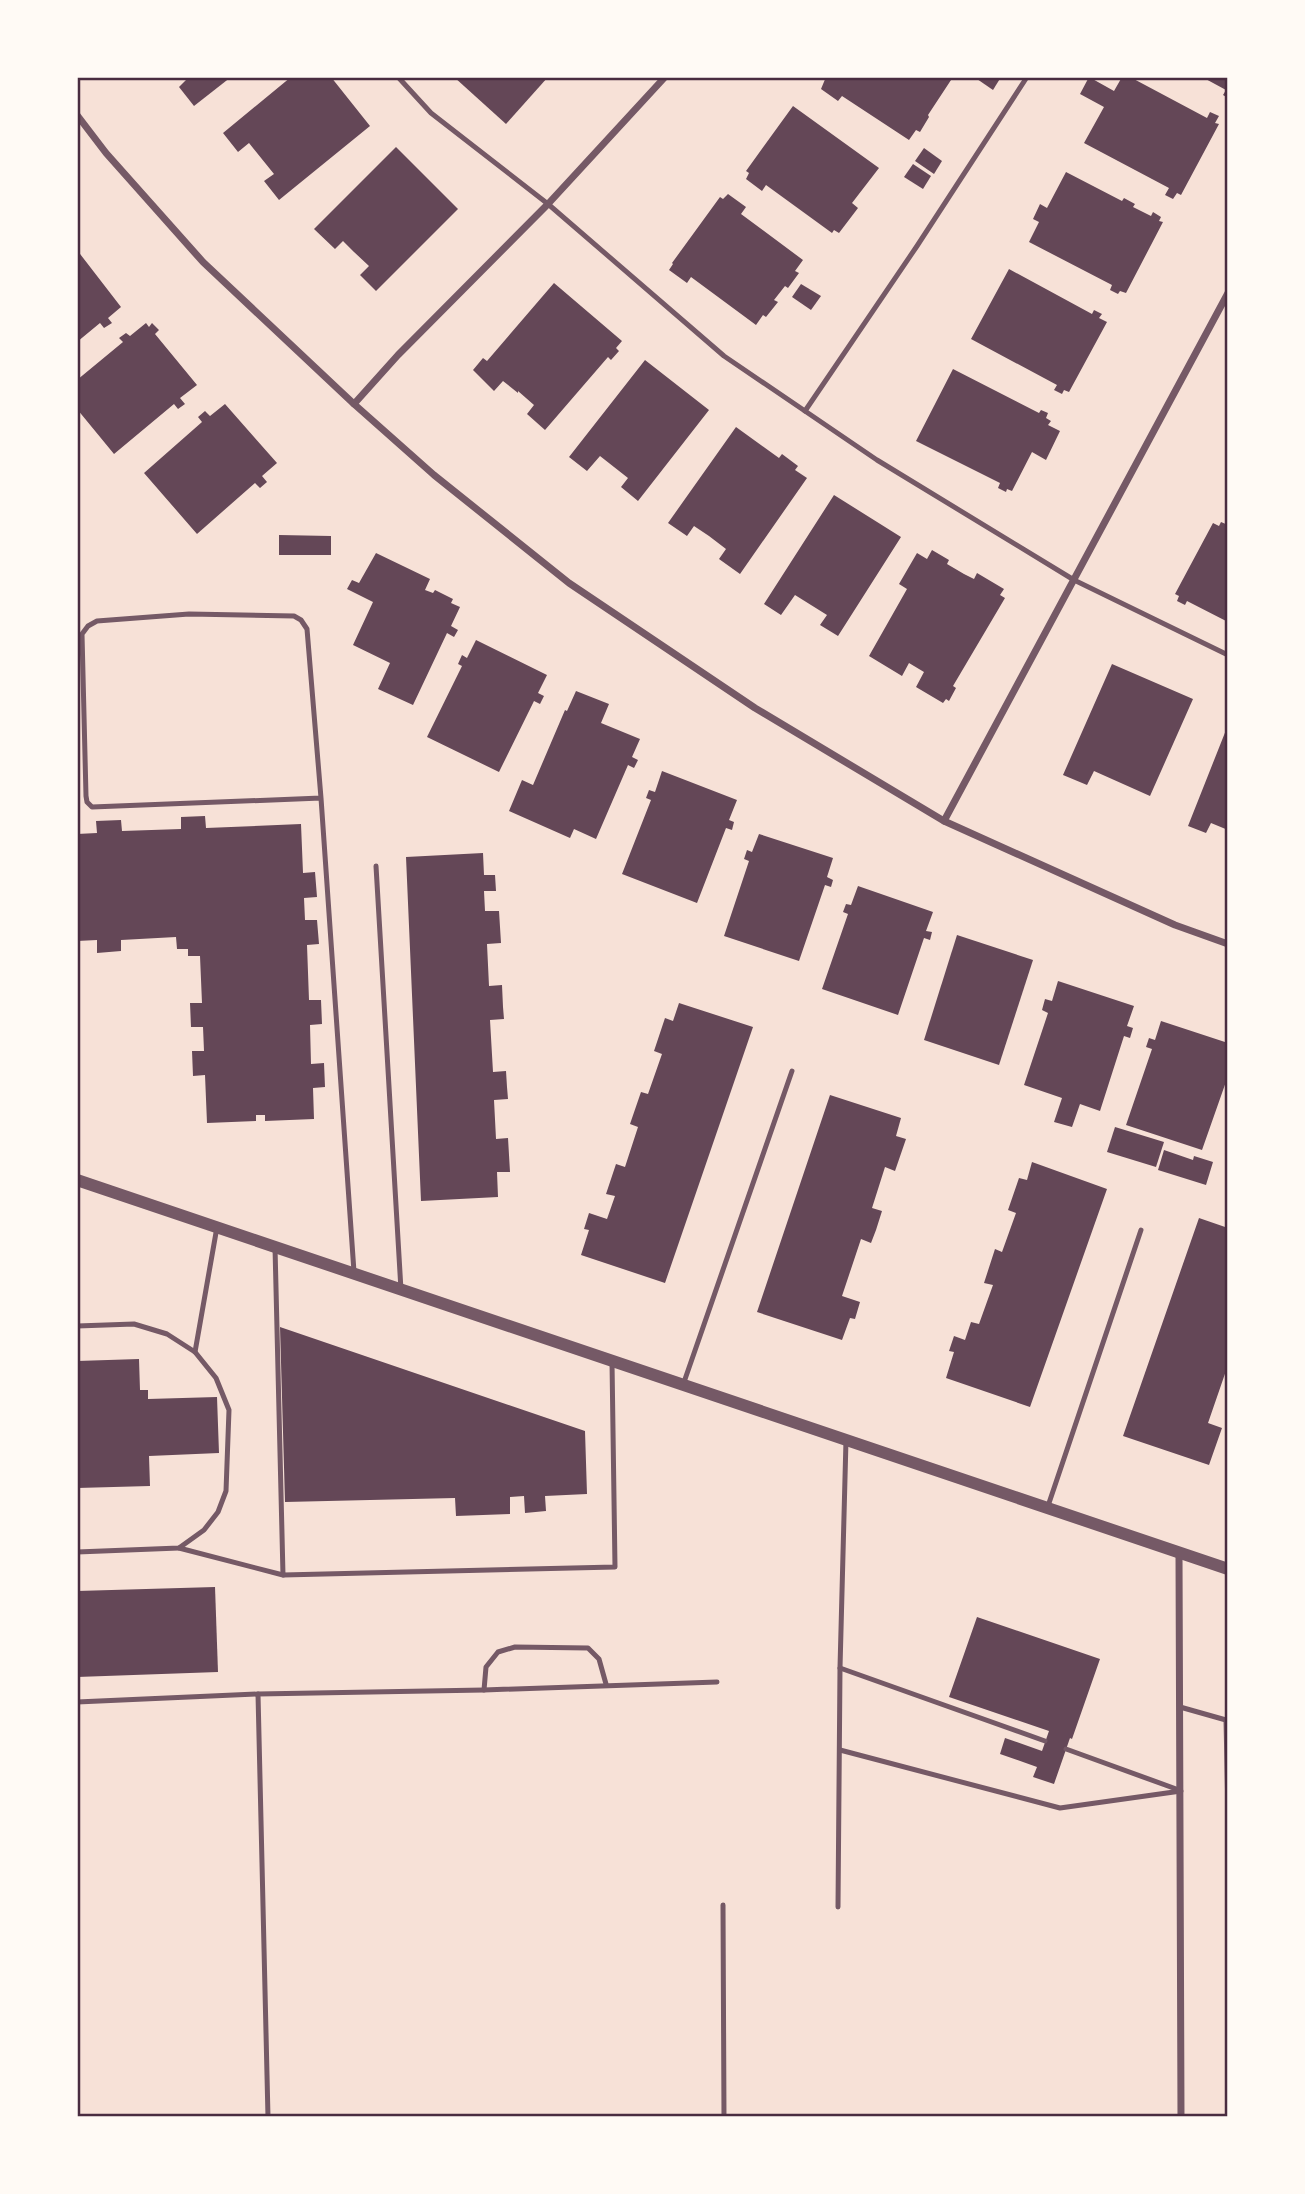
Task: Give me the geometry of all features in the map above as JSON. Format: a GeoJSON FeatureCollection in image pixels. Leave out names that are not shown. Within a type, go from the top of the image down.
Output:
{"type":"FeatureCollection","features":[{"type":"Feature","properties":{"kind":"street"},"geometry":{"type":"LineString","coordinates":[[354,404],[398,355],[548,204],[664,77]]}},
{"type":"Feature","properties":{"kind":"street"},"geometry":{"type":"LineString","coordinates":[[77,115],[106,153],[203,262],[434,475],[569,583],[755,708],[944,821],[1175,925],[1228,944]]}},
{"type":"Feature","properties":{"kind":"street"},"geometry":{"type":"LineString","coordinates":[[944,821],[1228,293]]}},
{"type":"Feature","properties":{"kind":"street"},"geometry":{"type":"LineString","coordinates":[[77,1180],[1228,1569]]}},
{"type":"Feature","properties":{"kind":"street"},"geometry":{"type":"LineString","coordinates":[[1179,1554],[1182,1791],[1181,2117]]}},
{"type":"Feature","properties":{"kind":"lane"},"geometry":{"type":"LineString","coordinates":[[398,77],[431,113],[548,204],[724,356],[877,460],[1074,580],[1228,655]]}},
{"type":"Feature","properties":{"kind":"lane"},"geometry":{"type":"LineString","coordinates":[[805,411],[1027,77]]}},
{"type":"Feature","properties":{"kind":"lane"},"geometry":{"type":"LineString","coordinates":[[321,798],[92,807],[87,802],[82,634],[88,626],[97,621],[189,614],[294,616],[301,620],[307,629],[321,798],[354,1274]]}},
{"type":"Feature","properties":{"kind":"lane"},"geometry":{"type":"LineString","coordinates":[[376,866],[401,1290]]}},
{"type":"Feature","properties":{"kind":"lane"},"geometry":{"type":"LineString","coordinates":[[683,1385],[792,1071]]}},
{"type":"Feature","properties":{"kind":"lane"},"geometry":{"type":"LineString","coordinates":[[195,1352],[217,1227]]}},
{"type":"Feature","properties":{"kind":"lane"},"geometry":{"type":"LineString","coordinates":[[1047,1508],[1141,1230]]}},
{"type":"Feature","properties":{"kind":"lane"},"geometry":{"type":"LineString","coordinates":[[275,1247],[283,1575]]}},
{"type":"Feature","properties":{"kind":"lane"},"geometry":{"type":"LineString","coordinates":[[77,1326],[134,1324],[167,1334],[195,1352],[216,1378],[229,1410],[226,1491],[218,1512],[204,1530],[178,1548]]}},
{"type":"Feature","properties":{"kind":"lane"},"geometry":{"type":"LineString","coordinates":[[77,1552],[178,1548],[283,1575],[615,1567],[612,1361]]}},
{"type":"Feature","properties":{"kind":"lane"},"geometry":{"type":"LineString","coordinates":[[838,1907],[846,1440]]}},
{"type":"Feature","properties":{"kind":"lane"},"geometry":{"type":"LineString","coordinates":[[484,1690],[486,1667],[498,1651],[515,1647],[588,1648],[598,1658],[607,1684]]}},
{"type":"Feature","properties":{"kind":"lane"},"geometry":{"type":"LineString","coordinates":[[840,1668],[1045,1741]]}},
{"type":"Feature","properties":{"kind":"lane"},"geometry":{"type":"LineString","coordinates":[[77,1702],[258,1694],[718,1682]]}},
{"type":"Feature","properties":{"kind":"lane"},"geometry":{"type":"LineString","coordinates":[[258,1694],[268,2117]]}},
{"type":"Feature","properties":{"kind":"lane"},"geometry":{"type":"LineString","coordinates":[[1180,1707],[1227,1721],[1228,1811]]}},
{"type":"Feature","properties":{"kind":"lane"},"geometry":{"type":"LineString","coordinates":[[1066,1749],[1182,1791]]}},
{"type":"Feature","properties":{"kind":"lane"},"geometry":{"type":"LineString","coordinates":[[840,1750],[1060,1808],[1182,1791]]}},
{"type":"Feature","properties":{"kind":"lane"},"geometry":{"type":"LineString","coordinates":[[723,1905],[724,2117]]}},
{"type":"Feature","properties":{"kind":"building"},"geometry":{"type":"Polygon","coordinates":[[[189,77],[231,77],[194,106],[179,87],[189,77]]]}},
{"type":"Feature","properties":{"kind":"building"},"geometry":{"type":"Polygon","coordinates":[[[291,77],[331,77],[370,126],[279,200],[264,181],[274,174],[249,143],[238,152],[223,133],[291,77]]]}},
{"type":"Feature","properties":{"kind":"building"},"geometry":{"type":"Polygon","coordinates":[[[454,77],[548,77],[506,124],[454,77]]]}},
{"type":"Feature","properties":{"kind":"building"},"geometry":{"type":"Polygon","coordinates":[[[826,77],[953,77],[920,132],[916,130],[909,140],[842,96],[838,101],[821,89],[826,77]]]}},
{"type":"Feature","properties":{"kind":"building"},"geometry":{"type":"Polygon","coordinates":[[[1001,77],[993,90],[977,79],[1001,77]]]}},
{"type":"Feature","properties":{"kind":"building"},"geometry":{"type":"Polygon","coordinates":[[[1089,77],[1114,91],[1122,77],[1130,77],[1207,118],[1210,112],[1219,116],[1215,123],[1219,124],[1181,195],[1177,193],[1173,199],[1165,195],[1169,188],[1084,143],[1104,107],[1080,94],[1089,77]]]}},
{"type":"Feature","properties":{"kind":"building"},"geometry":{"type":"Polygon","coordinates":[[[1202,77],[1228,77],[1228,98],[1223,95],[1226,90],[1202,77]]]}},
{"type":"Feature","properties":{"kind":"building"},"geometry":{"type":"Polygon","coordinates":[[[793,106],[879,168],[852,203],[858,208],[839,233],[834,230],[832,233],[766,185],[762,191],[746,179],[749,173],[746,171],[793,106]]]}},
{"type":"Feature","properties":{"kind":"building"},"geometry":{"type":"Polygon","coordinates":[[[396,147],[458,209],[376,291],[360,275],[369,266],[343,241],[335,249],[314,229],[396,147]]]}},
{"type":"Feature","properties":{"kind":"building"},"geometry":{"type":"Polygon","coordinates":[[[924,148],[942,161],[934,174],[915,161],[924,148]]]}},
{"type":"Feature","properties":{"kind":"building"},"geometry":{"type":"Polygon","coordinates":[[[913,164],[931,176],[923,189],[904,177],[913,164]]]}},
{"type":"Feature","properties":{"kind":"building"},"geometry":{"type":"Polygon","coordinates":[[[1066,172],[1122,201],[1124,198],[1135,204],[1133,207],[1151,216],[1153,212],[1161,217],[1159,221],[1163,222],[1126,293],[1120,291],[1118,294],[1110,290],[1112,285],[1029,242],[1039,222],[1033,219],[1040,204],[1047,208],[1066,172]]]}},
{"type":"Feature","properties":{"kind":"building"},"geometry":{"type":"Polygon","coordinates":[[[728,194],[746,207],[741,214],[803,260],[795,271],[799,273],[788,288],[785,286],[774,300],[778,302],[766,317],[763,315],[756,325],[691,277],[687,283],[669,270],[720,197],[723,199],[728,194]]]}},
{"type":"Feature","properties":{"kind":"building"},"geometry":{"type":"Polygon","coordinates":[[[77,250],[121,307],[108,318],[112,323],[104,328],[100,323],[77,342],[77,250]]]}},
{"type":"Feature","properties":{"kind":"building"},"geometry":{"type":"Polygon","coordinates":[[[1009,269],[1092,314],[1094,310],[1102,314],[1099,318],[1107,322],[1069,392],[1064,390],[1062,394],[1054,390],[1057,385],[971,339],[1009,269]]]}},
{"type":"Feature","properties":{"kind":"building"},"geometry":{"type":"Polygon","coordinates":[[[554,283],[622,341],[616,348],[619,351],[611,360],[608,357],[545,430],[527,414],[534,405],[518,391],[503,381],[494,391],[473,370],[483,358],[487,361],[554,283]]]}},
{"type":"Feature","properties":{"kind":"building"},"geometry":{"type":"Polygon","coordinates":[[[801,284],[821,296],[811,310],[792,297],[801,284]]]}},
{"type":"Feature","properties":{"kind":"building"},"geometry":{"type":"Polygon","coordinates":[[[146,323],[149,327],[152,323],[159,330],[155,334],[197,385],[180,398],[185,404],[178,409],[174,404],[114,454],[77,409],[77,380],[123,342],[119,338],[126,333],[130,336],[146,323]]]}},
{"type":"Feature","properties":{"kind":"building"},"geometry":{"type":"Polygon","coordinates":[[[645,360],[709,410],[638,501],[621,487],[628,478],[600,456],[587,471],[569,457],[645,360]]]}},
{"type":"Feature","properties":{"kind":"building"},"geometry":{"type":"Polygon","coordinates":[[[953,369],[1039,413],[1041,410],[1048,413],[1046,418],[1051,421],[1048,425],[1060,431],[1046,460],[1032,452],[1012,491],[1007,489],[1006,492],[998,488],[1000,483],[916,441],[953,369]]]}},
{"type":"Feature","properties":{"kind":"building"},"geometry":{"type":"Polygon","coordinates":[[[225,404],[277,463],[262,476],[267,482],[260,488],[255,483],[197,534],[144,473],[202,422],[198,417],[205,411],[210,416],[225,404]]]}},
{"type":"Feature","properties":{"kind":"building"},"geometry":{"type":"Polygon","coordinates":[[[736,427],[779,458],[782,454],[798,466],[795,470],[807,478],[740,574],[719,559],[726,549],[709,536],[694,526],[687,536],[668,523],[736,427]]]}},
{"type":"Feature","properties":{"kind":"building"},"geometry":{"type":"Polygon","coordinates":[[[834,495],[901,537],[838,636],[820,625],[827,615],[795,595],[781,615],[764,604],[834,495]]]}},
{"type":"Feature","properties":{"kind":"building"},"geometry":{"type":"Polygon","coordinates":[[[1221,522],[1228,525],[1225,530],[1228,532],[1228,622],[1187,601],[1185,605],[1177,601],[1179,596],[1175,594],[1213,523],[1219,526],[1221,522]]]}},
{"type":"Feature","properties":{"kind":"building"},"geometry":{"type":"Polygon","coordinates":[[[279,535],[331,536],[331,555],[279,555],[279,535]]]}},
{"type":"Feature","properties":{"kind":"building"},"geometry":{"type":"Polygon","coordinates":[[[932,550],[949,560],[947,564],[964,574],[974,579],[977,573],[1004,589],[1000,595],[1005,598],[953,686],[956,688],[949,701],[946,699],[943,703],[916,687],[924,672],[909,663],[902,676],[869,656],[907,589],[899,584],[917,553],[927,559],[932,550]]]}},
{"type":"Feature","properties":{"kind":"building"},"geometry":{"type":"Polygon","coordinates":[[[376,553],[430,579],[425,590],[433,593],[435,590],[453,599],[451,603],[460,607],[451,626],[458,630],[454,637],[447,633],[413,705],[378,689],[390,663],[353,645],[373,602],[347,589],[352,580],[359,583],[376,553]]]}},
{"type":"Feature","properties":{"kind":"building"},"geometry":{"type":"Polygon","coordinates":[[[476,640],[547,675],[538,693],[544,696],[540,704],[534,701],[499,772],[427,737],[462,666],[458,664],[462,655],[467,658],[476,640]]]}},
{"type":"Feature","properties":{"kind":"building"},"geometry":{"type":"Polygon","coordinates":[[[1112,664],[1193,699],[1150,796],[1094,771],[1087,785],[1063,775],[1112,664]]]}},
{"type":"Feature","properties":{"kind":"building"},"geometry":{"type":"Polygon","coordinates":[[[576,691],[609,704],[601,723],[640,739],[632,757],[638,760],[634,768],[628,765],[596,839],[574,829],[570,838],[509,811],[522,780],[533,785],[576,691]]]}},
{"type":"Feature","properties":{"kind":"building"},"geometry":{"type":"Polygon","coordinates":[[[1228,725],[1228,830],[1211,823],[1206,833],[1188,826],[1228,725]]]}},
{"type":"Feature","properties":{"kind":"building"},"geometry":{"type":"Polygon","coordinates":[[[662,771],[737,800],[729,820],[734,822],[732,830],[726,828],[697,903],[622,874],[651,800],[646,798],[649,790],[655,792],[662,771]]]}},
{"type":"Feature","properties":{"kind":"building"},"geometry":{"type":"Polygon","coordinates":[[[205,816],[206,828],[301,824],[303,873],[315,872],[317,897],[304,898],[305,920],[317,920],[319,944],[307,945],[309,1000],[321,1000],[322,1024],[310,1025],[311,1064],[324,1063],[325,1087],[313,1088],[314,1119],[265,1121],[265,1115],[256,1115],[256,1121],[207,1123],[205,1075],[193,1076],[192,1051],[204,1051],[203,1027],[191,1027],[190,1003],[202,1003],[200,956],[188,956],[188,949],[177,949],[176,937],[121,940],[121,951],[97,953],[97,940],[77,941],[77,834],[97,833],[96,821],[121,820],[122,831],[181,829],[181,817],[205,816]]]}},
{"type":"Feature","properties":{"kind":"building"},"geometry":{"type":"Polygon","coordinates":[[[759,834],[833,858],[827,877],[833,880],[831,887],[825,885],[799,961],[724,936],[749,861],[744,859],[747,850],[752,852],[759,834]]]}},
{"type":"Feature","properties":{"kind":"building"},"geometry":{"type":"Polygon","coordinates":[[[483,853],[484,875],[495,875],[496,891],[484,891],[485,911],[499,911],[501,943],[487,944],[489,986],[502,985],[504,1019],[490,1020],[493,1072],[506,1071],[508,1099],[494,1100],[496,1139],[508,1138],[510,1172],[497,1172],[498,1197],[421,1201],[406,857],[483,853]]]}},
{"type":"Feature","properties":{"kind":"building"},"geometry":{"type":"Polygon","coordinates":[[[858,886],[933,912],[926,931],[932,932],[930,940],[924,938],[898,1015],[822,989],[848,914],[843,912],[846,904],[851,905],[858,886]]]}},
{"type":"Feature","properties":{"kind":"building"},"geometry":{"type":"Polygon","coordinates":[[[957,935],[1033,960],[999,1065],[924,1040],[957,935]]]}},
{"type":"Feature","properties":{"kind":"building"},"geometry":{"type":"Polygon","coordinates":[[[1058,981],[1134,1006],[1127,1026],[1133,1028],[1130,1038],[1124,1036],[1100,1111],[1080,1104],[1072,1127],[1054,1122],[1062,1098],[1024,1085],[1048,1013],[1042,1010],[1045,999],[1052,1001],[1058,981]]]}},
{"type":"Feature","properties":{"kind":"building"},"geometry":{"type":"Polygon","coordinates":[[[679,1003],[753,1027],[665,1283],[581,1255],[589,1230],[584,1229],[589,1213],[607,1219],[615,1196],[606,1194],[616,1164],[625,1167],[638,1127],[630,1124],[641,1092],[648,1094],[662,1054],[654,1051],[665,1018],[673,1021],[679,1003]]]}},
{"type":"Feature","properties":{"kind":"building"},"geometry":{"type":"Polygon","coordinates":[[[1161,1021],[1228,1043],[1228,1076],[1202,1150],[1126,1125],[1152,1049],[1146,1047],[1149,1038],[1155,1040],[1161,1021]]]}},
{"type":"Feature","properties":{"kind":"building"},"geometry":{"type":"Polygon","coordinates":[[[830,1095],[901,1118],[896,1136],[906,1139],[895,1171],[885,1167],[872,1208],[882,1211],[876,1230],[871,1243],[861,1239],[842,1296],[860,1302],[855,1319],[850,1318],[842,1340],[757,1312],[830,1095]]]}},
{"type":"Feature","properties":{"kind":"building"},"geometry":{"type":"Polygon","coordinates":[[[1115,1127],[1164,1142],[1156,1167],[1107,1152],[1115,1127]]]}},
{"type":"Feature","properties":{"kind":"building"},"geometry":{"type":"Polygon","coordinates":[[[1164,1150],[1193,1160],[1194,1156],[1213,1162],[1206,1185],[1158,1170],[1164,1150]]]}},
{"type":"Feature","properties":{"kind":"building"},"geometry":{"type":"Polygon","coordinates":[[[1032,1162],[1107,1189],[1030,1407],[946,1378],[954,1352],[949,1351],[954,1336],[965,1340],[971,1322],[979,1324],[993,1285],[984,1283],[995,1249],[1002,1252],[1016,1213],[1008,1210],[1019,1178],[1027,1180],[1032,1162]]]}},
{"type":"Feature","properties":{"kind":"building"},"geometry":{"type":"Polygon","coordinates":[[[1199,1218],[1228,1228],[1228,1365],[1208,1423],[1222,1428],[1209,1465],[1123,1436],[1199,1218]]]}},
{"type":"Feature","properties":{"kind":"building"},"geometry":{"type":"Polygon","coordinates":[[[280,1327],[585,1431],[587,1494],[545,1496],[546,1511],[525,1513],[524,1496],[510,1497],[510,1514],[456,1516],[455,1498],[285,1502],[280,1327]]]}},
{"type":"Feature","properties":{"kind":"building"},"geometry":{"type":"Polygon","coordinates":[[[139,1359],[140,1390],[148,1390],[148,1399],[217,1397],[219,1453],[149,1456],[150,1486],[77,1488],[77,1361],[139,1359]]]}},
{"type":"Feature","properties":{"kind":"building"},"geometry":{"type":"Polygon","coordinates":[[[215,1587],[218,1672],[77,1677],[77,1591],[215,1587]]]}},
{"type":"Feature","properties":{"kind":"building"},"geometry":{"type":"Polygon","coordinates":[[[977,1617],[1100,1659],[1054,1784],[1033,1777],[1037,1767],[1000,1754],[1005,1738],[1042,1751],[1049,1731],[949,1697],[977,1617]]]}}]}
